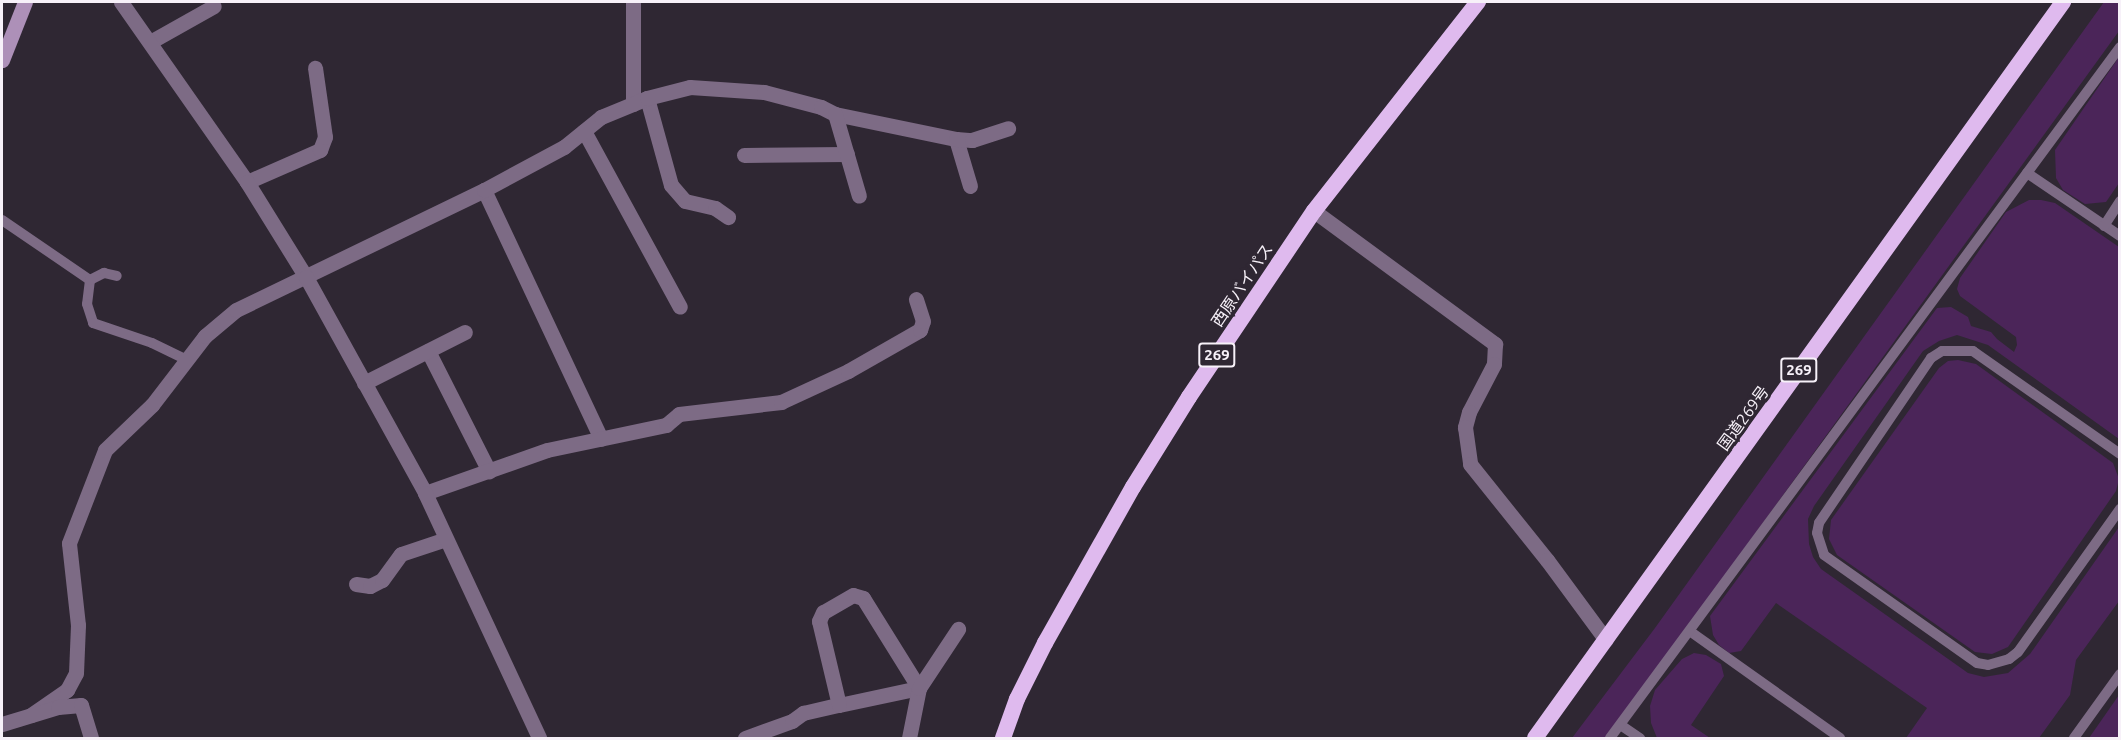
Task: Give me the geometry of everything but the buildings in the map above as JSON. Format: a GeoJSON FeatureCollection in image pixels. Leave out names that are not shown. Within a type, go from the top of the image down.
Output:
{"type":"FeatureCollection","features":[{"type":"Feature","properties":{"kind":"highway","name":"西原バイパス"},"geometry":{"type":"LineString","coordinates":[[1003,738],[1017,699],[1045,642],[1133,487],[1189,397],[1314,211],[1479,2]]}},
{"type":"Feature","properties":{"kind":"highway","name":"国道269号"},"geometry":{"type":"LineString","coordinates":[[1535,738],[2063,2]]}},
{"type":"Feature","properties":{"kind":"main road"},"geometry":{"type":"LineString","coordinates":[[2,60],[25,2]]}},
{"type":"Feature","properties":{"kind":"street"},"geometry":{"type":"LineString","coordinates":[[122,2],[248,182],[306,277],[425,493],[539,738]]}},
{"type":"Feature","properties":{"kind":"street"},"geometry":{"type":"LineString","coordinates":[[633,2],[640,101],[671,184],[685,201],[715,208],[728,217]]}},
{"type":"Feature","properties":{"kind":"street"},"geometry":{"type":"LineString","coordinates":[[150,42],[214,6]]}},
{"type":"Feature","properties":{"kind":"street"},"geometry":{"type":"LineString","coordinates":[[248,182],[320,150],[325,136],[315,68]]}},
{"type":"Feature","properties":{"kind":"street"},"geometry":{"type":"LineString","coordinates":[[31,715],[67,690],[76,673],[78,625],[69,543],[105,450],[152,405],[205,336],[236,310],[484,190],[564,147],[601,117],[640,101],[690,87],[764,92],[821,107],[835,114],[956,139],[972,140],[1008,128]]}},
{"type":"Feature","properties":{"kind":"street"},"geometry":{"type":"LineString","coordinates":[[835,114],[859,196]]}},
{"type":"Feature","properties":{"kind":"street"},"geometry":{"type":"LineString","coordinates":[[584,131],[680,308]]}},
{"type":"Feature","properties":{"kind":"street"},"geometry":{"type":"LineString","coordinates":[[956,139],[970,186]]}},
{"type":"Feature","properties":{"kind":"street"},"geometry":{"type":"LineString","coordinates":[[744,155],[847,154]]}},
{"type":"Feature","properties":{"kind":"street"},"geometry":{"type":"LineString","coordinates":[[484,190],[601,439]]}},
{"type":"Feature","properties":{"kind":"street"},"geometry":{"type":"LineString","coordinates":[[1314,211],[1495,344],[1494,364],[1469,412],[1465,427],[1470,464],[1547,560],[1606,640]]}},
{"type":"Feature","properties":{"kind":"street"},"geometry":{"type":"LineString","coordinates":[[425,493],[548,450],[666,424],[679,414],[781,402],[848,371],[920,330],[923,321],[916,299]]}},
{"type":"Feature","properties":{"kind":"street"},"geometry":{"type":"LineString","coordinates":[[364,383],[465,332]]}},
{"type":"Feature","properties":{"kind":"street"},"geometry":{"type":"LineString","coordinates":[[428,351],[489,471]]}},
{"type":"Feature","properties":{"kind":"street"},"geometry":{"type":"LineString","coordinates":[[356,584],[370,586],[382,580],[401,554],[446,539]]}},
{"type":"Feature","properties":{"kind":"street"},"geometry":{"type":"LineString","coordinates":[[839,705],[819,621],[823,612],[853,595],[863,598],[918,688]]}},
{"type":"Feature","properties":{"kind":"street"},"geometry":{"type":"LineString","coordinates":[[909,738],[918,688],[958,629]]}},
{"type":"Feature","properties":{"kind":"street"},"geometry":{"type":"LineString","coordinates":[[745,738],[792,721],[803,713],[918,688]]}},
{"type":"Feature","properties":{"kind":"street"},"geometry":{"type":"LineString","coordinates":[[2,724],[58,706],[81,705],[91,738]]}},
{"type":"Feature","properties":{"kind":"lane"},"geometry":{"type":"LineString","coordinates":[[1610,738],[1622,726],[2120,47]]}},
{"type":"Feature","properties":{"kind":"lane"},"geometry":{"type":"LineString","coordinates":[[2027,173],[2120,236]]}},
{"type":"Feature","properties":{"kind":"lane"},"geometry":{"type":"LineString","coordinates":[[2104,226],[2120,201]]}},
{"type":"Feature","properties":{"kind":"lane"},"geometry":{"type":"LineString","coordinates":[[2,220],[90,280]]}},
{"type":"Feature","properties":{"kind":"lane"},"geometry":{"type":"LineString","coordinates":[[90,280],[104,273],[117,276]]}},
{"type":"Feature","properties":{"kind":"lane"},"geometry":{"type":"LineString","coordinates":[[90,280],[87,304],[93,322],[152,343],[187,360]]}},
{"type":"Feature","properties":{"kind":"lane"},"geometry":{"type":"LineString","coordinates":[[2120,454],[1972,351],[1942,351],[1932,358],[1918,377],[1819,523],[1817,533],[1824,555],[1977,663],[1988,664],[2000,663],[2019,652],[2120,509]]}},
{"type":"Feature","properties":{"kind":"lane"},"geometry":{"type":"LineString","coordinates":[[1690,632],[1840,738]]}},
{"type":"Feature","properties":{"kind":"lane"},"geometry":{"type":"LineString","coordinates":[[2074,738],[2120,674]]}},
{"type":"Feature","properties":{"kind":"lane"},"geometry":{"type":"LineString","coordinates":[[1622,726],[1640,738]]}},
{"type":"Feature","properties":{"kind":"shaded area"},"geometry":{"type":"Polygon","coordinates":[[[2104,2],[2119,2],[2119,31],[1610,734],[1605,738],[1572,738],[1655,628],[2104,2]]]}},
{"type":"Feature","properties":{"kind":"shaded area"},"geometry":{"type":"Polygon","coordinates":[[[2119,57],[2119,183],[2106,202],[2085,204],[2063,190],[2056,178],[2055,150],[2119,57]]]}},
{"type":"Feature","properties":{"kind":"shaded area"},"geometry":{"type":"Polygon","coordinates":[[[2029,200],[2055,203],[2119,247],[2119,439],[1988,345],[1957,335],[1939,341],[1923,351],[1814,506],[1808,519],[1809,544],[1813,557],[1821,569],[1968,673],[1984,677],[2008,673],[2030,654],[2119,527],[2119,601],[2076,660],[2070,695],[2039,738],[1906,738],[1927,708],[1776,603],[1741,651],[1729,653],[1719,645],[1713,635],[1710,616],[1937,308],[1951,307],[1968,317],[1971,326],[1991,332],[2014,352],[2017,345],[2016,337],[1960,296],[1957,289],[1960,278],[2006,212],[2029,200]]]}},
{"type":"Feature","properties":{"kind":"shaded area"},"geometry":{"type":"Polygon","coordinates":[[[1958,360],[1976,364],[2113,463],[2119,479],[2116,491],[2008,647],[1992,654],[1975,652],[1837,555],[1829,539],[1831,520],[1939,368],[1948,361],[1958,360]]]}},
{"type":"Feature","properties":{"kind":"shaded area"},"geometry":{"type":"Polygon","coordinates":[[[1694,653],[1706,655],[1721,664],[1724,676],[1691,725],[1710,738],[1657,738],[1651,723],[1650,706],[1655,690],[1682,659],[1694,653]]]}},
{"type":"Feature","properties":{"kind":"shaded area"},"geometry":{"type":"Polygon","coordinates":[[[2119,695],[2119,738],[2089,738],[2119,695]]]}}]}
